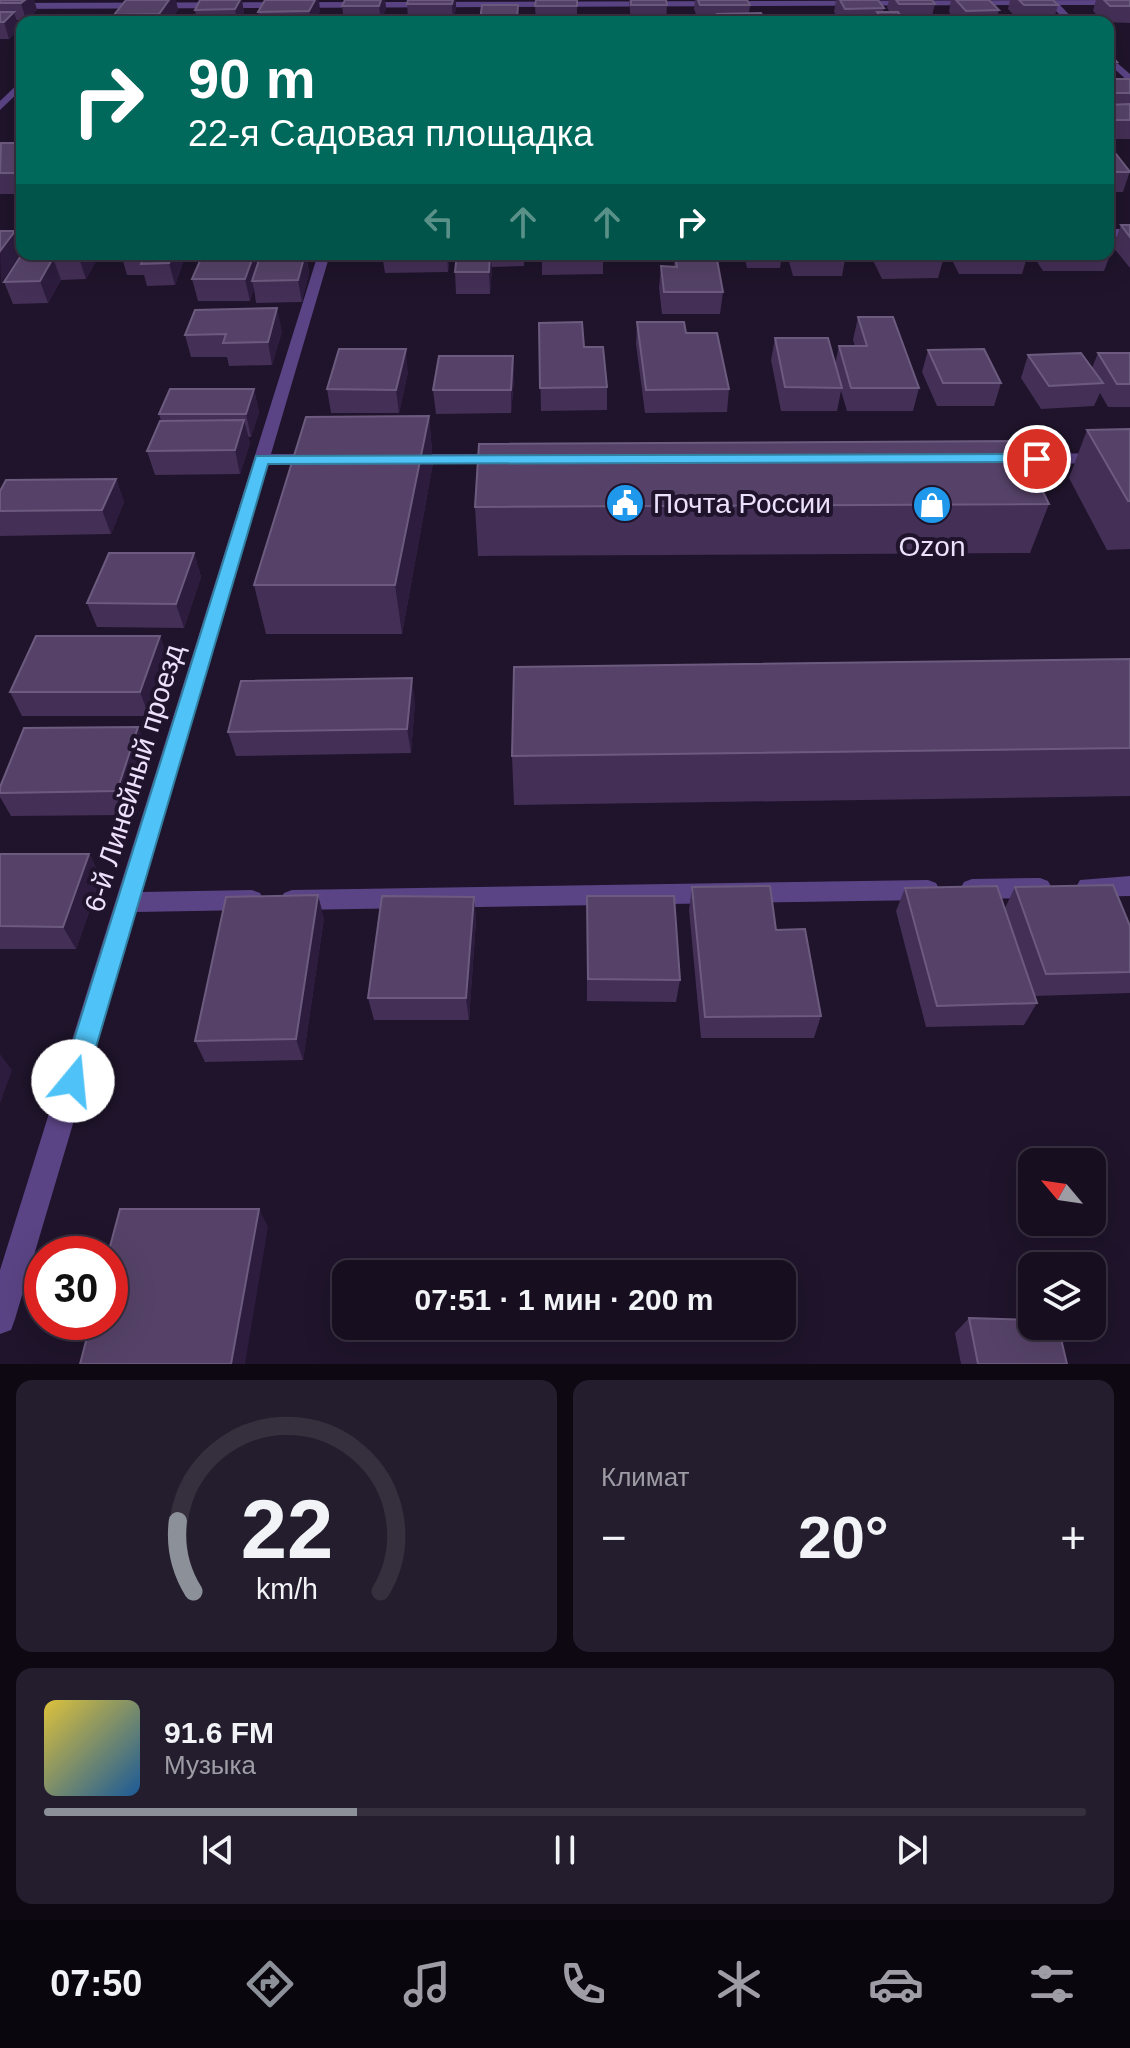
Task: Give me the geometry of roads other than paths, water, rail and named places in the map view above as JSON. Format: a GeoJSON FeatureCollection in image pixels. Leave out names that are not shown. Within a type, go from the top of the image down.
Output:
{"type":"FeatureCollection","features":[{"type":"Feature","properties":{"kind":"street"},"geometry":{"type":"LineString","coordinates":[[1051,1],[1066,16]]}},
{"type":"Feature","properties":{"kind":"street"},"geometry":{"type":"LineString","coordinates":[[0,6],[96,3],[671,8],[1130,2]]}},
{"type":"Feature","properties":{"kind":"street"},"geometry":{"type":"LineString","coordinates":[[86,14],[96,3]]}},
{"type":"Feature","properties":{"kind":"street"},"geometry":{"type":"LineString","coordinates":[[1114,64],[1130,80]]}},
{"type":"Feature","properties":{"kind":"street"},"geometry":{"type":"LineString","coordinates":[[0,107],[16,90]]}},
{"type":"Feature","properties":{"kind":"street","name":"6-й Линейный проезд"},"geometry":{"type":"LineString","coordinates":[[0,1319],[322,260]]}},
{"type":"Feature","properties":{"kind":"street"},"geometry":{"type":"LineString","coordinates":[[988,459],[1130,458]]}},
{"type":"Feature","properties":{"kind":"street"},"geometry":{"type":"LineString","coordinates":[[262,459],[341,459]]}},
{"type":"Feature","properties":{"kind":"street"},"geometry":{"type":"LineString","coordinates":[[388,459],[530,459]]}},
{"type":"Feature","properties":{"kind":"street"},"geometry":{"type":"LineString","coordinates":[[128,902],[1130,886]]}},
{"type":"Feature","properties":{"kind":"place","name":"Почта России"},"geometry":{"type":"Point","coordinates":[625,503]}},
{"type":"Feature","properties":{"kind":"place","name":"Ozon"},"geometry":{"type":"Point","coordinates":[932,505]}}]}
